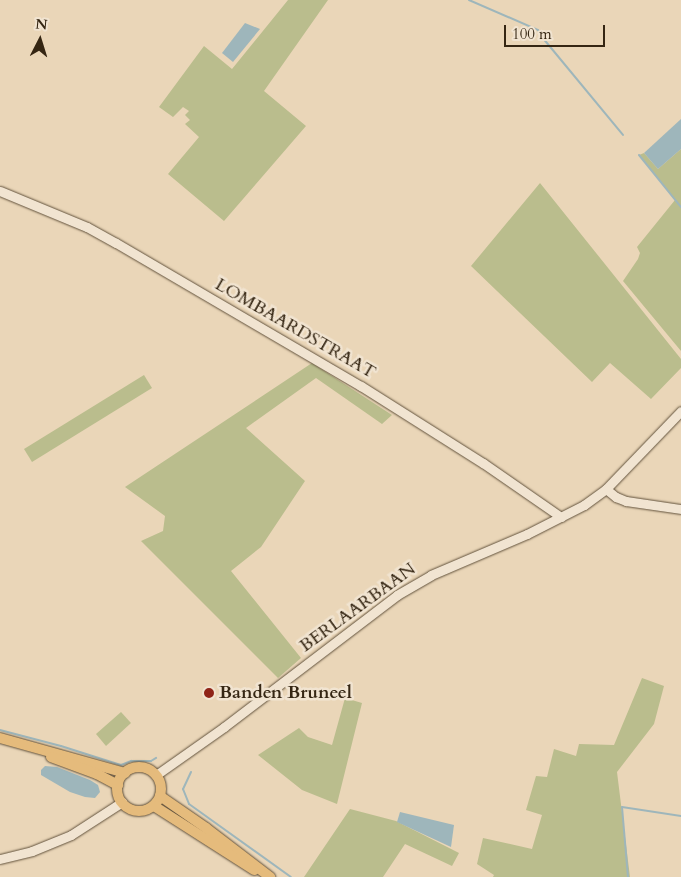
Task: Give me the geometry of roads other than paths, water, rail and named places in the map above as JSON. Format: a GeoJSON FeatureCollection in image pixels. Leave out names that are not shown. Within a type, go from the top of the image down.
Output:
{"type":"FeatureCollection","features":[{"type":"Feature","properties":{"kind":"main road"},"geometry":{"type":"LineString","coordinates":[[0,740],[125,772],[141,767],[156,774],[161,785],[160,796],[154,806],[146,810],[136,811],[122,802],[118,796],[118,785],[125,772]]}},
{"type":"Feature","properties":{"kind":"main road"},"geometry":{"type":"LineString","coordinates":[[0,740],[97,774],[118,785]]}},
{"type":"Feature","properties":{"kind":"main road"},"geometry":{"type":"LineString","coordinates":[[160,796],[246,857],[269,877]]}},
{"type":"Feature","properties":{"kind":"main road"},"geometry":{"type":"LineString","coordinates":[[154,806],[241,863],[269,877]]}},
{"type":"Feature","properties":{"kind":"street","name":"LOMBAARDSTRAAT"},"geometry":{"type":"LineString","coordinates":[[0,191],[87,227],[116,243],[361,386],[483,464],[561,517]]}},
{"type":"Feature","properties":{"kind":"street","name":"BERLAARBAAN"},"geometry":{"type":"LineString","coordinates":[[156,774],[224,727],[397,595],[432,575],[584,505],[606,489],[681,412]]}},
{"type":"Feature","properties":{"kind":"street"},"geometry":{"type":"LineString","coordinates":[[606,489],[616,497],[626,501],[681,509]]}},
{"type":"Feature","properties":{"kind":"street"},"geometry":{"type":"LineString","coordinates":[[0,859],[32,851],[71,835],[122,802]]}},
{"type":"Feature","properties":{"kind":"water"},"geometry":{"type":"Polygon","coordinates":[[[245,23],[260,29],[233,62],[222,53],[245,23]]]}},
{"type":"Feature","properties":{"kind":"water"},"geometry":{"type":"Polygon","coordinates":[[[681,119],[681,149],[658,169],[644,153],[681,119]]]}},
{"type":"Feature","properties":{"kind":"water"},"geometry":{"type":"Polygon","coordinates":[[[45,766],[57,767],[90,780],[98,785],[100,792],[95,798],[70,792],[41,775],[41,770],[45,766]]]}},
{"type":"Feature","properties":{"kind":"water"},"geometry":{"type":"Polygon","coordinates":[[[400,812],[454,825],[451,847],[397,822],[400,812]]]}},
{"type":"Feature","properties":{"kind":"waterway"},"geometry":{"type":"LineString","coordinates":[[469,0],[538,30],[623,135]]}},
{"type":"Feature","properties":{"kind":"waterway"},"geometry":{"type":"LineString","coordinates":[[639,155],[681,207]]}},
{"type":"Feature","properties":{"kind":"waterway"},"geometry":{"type":"LineString","coordinates":[[0,730],[61,746],[121,765],[131,761],[151,761],[156,758]]}},
{"type":"Feature","properties":{"kind":"waterway"},"geometry":{"type":"LineString","coordinates":[[191,772],[183,789],[189,804],[291,877]]}},
{"type":"Feature","properties":{"kind":"waterway"},"geometry":{"type":"LineString","coordinates":[[628,877],[622,807],[681,816]]}},
{"type":"Feature","properties":{"kind":"place","name":"Banden Bruneel"},"geometry":{"type":"Point","coordinates":[209,693]}}]}
